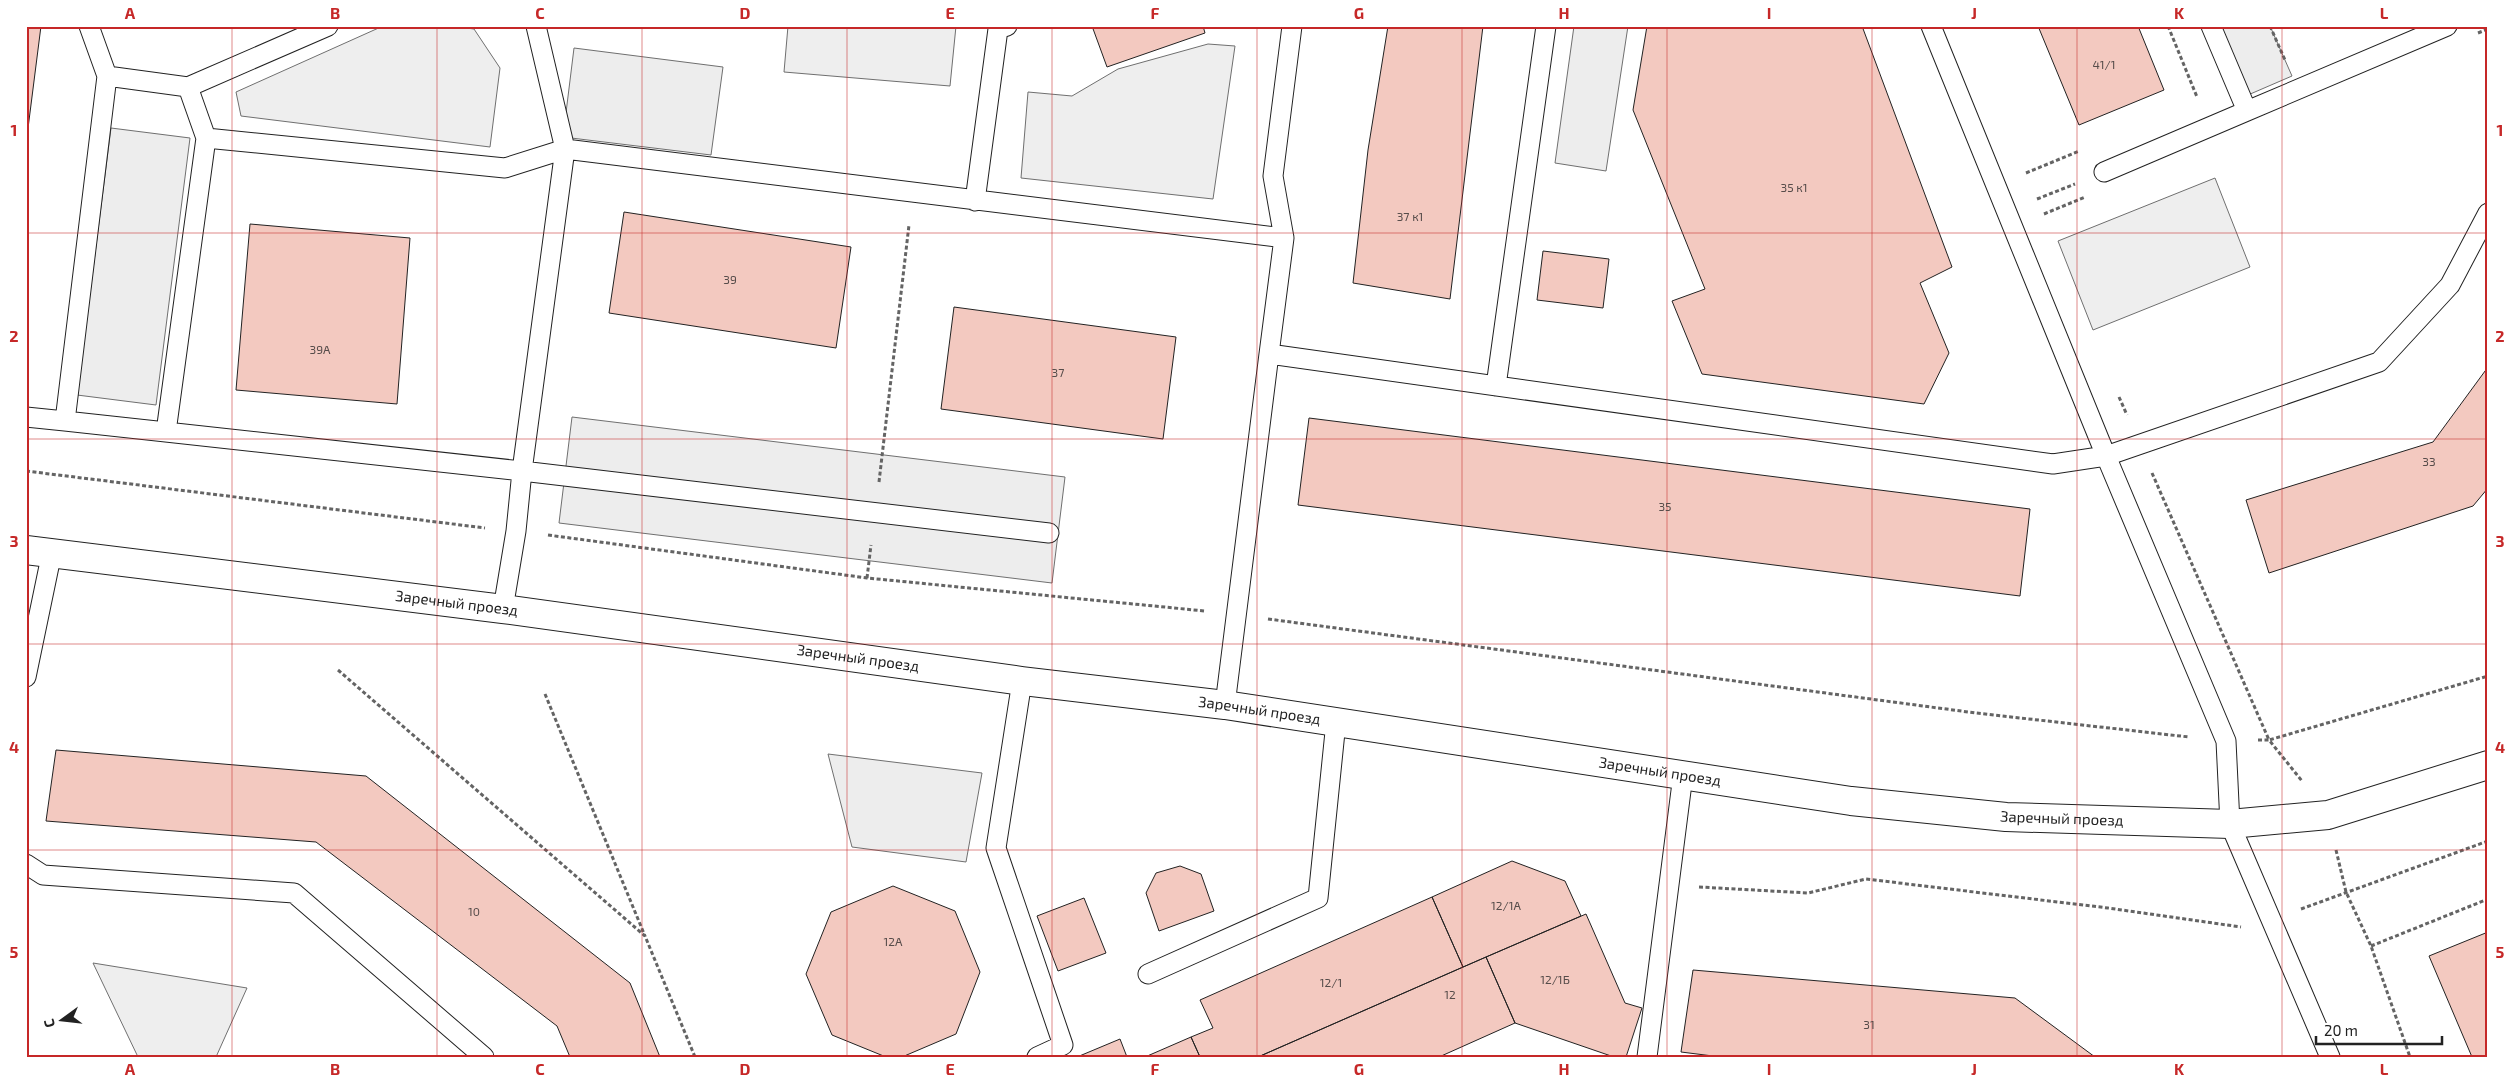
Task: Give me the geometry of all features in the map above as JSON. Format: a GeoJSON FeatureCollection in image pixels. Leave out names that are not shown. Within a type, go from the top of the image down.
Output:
{"type":"FeatureCollection","features":[{"type":"Feature","properties":{"kind":"street","name":"Заречный проезд"},"geometry":{"type":"LineString","coordinates":[[39,551],[503,609],[1022,681],[1225,705],[1851,801],[2006,816],[2230,824],[2328,815],[2488,765]]}},
{"type":"Feature","properties":{"kind":"lane"},"geometry":{"type":"LineString","coordinates":[[65,421],[107,76],[89,26]]}},
{"type":"Feature","properties":{"kind":"lane"},"geometry":{"type":"LineString","coordinates":[[107,76],[188,87],[328,26]]}},
{"type":"Feature","properties":{"kind":"lane"},"geometry":{"type":"LineString","coordinates":[[503,609],[516,531],[522,471],[565,149],[536,26]]}},
{"type":"Feature","properties":{"kind":"lane"},"geometry":{"type":"LineString","coordinates":[[975,200],[998,29],[1007,26]]}},
{"type":"Feature","properties":{"kind":"lane"},"geometry":{"type":"LineString","coordinates":[[1225,705],[1284,238],[1273,176],[1292,26]]}},
{"type":"Feature","properties":{"kind":"lane"},"geometry":{"type":"LineString","coordinates":[[1496,386],[1546,26]]}},
{"type":"Feature","properties":{"kind":"lane"},"geometry":{"type":"LineString","coordinates":[[1931,26],[2106,456],[2226,741],[2230,824],[2330,1057]]}},
{"type":"Feature","properties":{"kind":"lane"},"geometry":{"type":"LineString","coordinates":[[2210,26],[2247,112]]}},
{"type":"Feature","properties":{"kind":"lane"},"geometry":{"type":"LineString","coordinates":[[2104,172],[2447,26]]}},
{"type":"Feature","properties":{"kind":"lane"},"geometry":{"type":"LineString","coordinates":[[166,432],[206,138],[188,87]]}},
{"type":"Feature","properties":{"kind":"lane"},"geometry":{"type":"LineString","coordinates":[[206,138],[505,168],[565,149],[1284,238]]}},
{"type":"Feature","properties":{"kind":"lane"},"geometry":{"type":"LineString","coordinates":[[1270,354],[2053,464],[2106,456],[2379,362],[2450,285],[2488,213]]}},
{"type":"Feature","properties":{"kind":"lane"},"geometry":{"type":"LineString","coordinates":[[26,417],[522,471],[1049,533]]}},
{"type":"Feature","properties":{"kind":"lane"},"geometry":{"type":"LineString","coordinates":[[26,676],[39,551]]}},
{"type":"Feature","properties":{"kind":"lane"},"geometry":{"type":"LineString","coordinates":[[1022,681],[996,848],[1063,1045],[1037,1057]]}},
{"type":"Feature","properties":{"kind":"lane"},"geometry":{"type":"LineString","coordinates":[[1148,974],[1318,898],[1336,722]]}},
{"type":"Feature","properties":{"kind":"lane"},"geometry":{"type":"LineString","coordinates":[[1647,1057],[1683,775]]}},
{"type":"Feature","properties":{"kind":"lane"},"geometry":{"type":"LineString","coordinates":[[26,864],[43,875],[294,893],[484,1057]]}},
{"type":"Feature","properties":{"kind":"path"},"geometry":{"type":"LineString","coordinates":[[2168,26],[2199,101]]}},
{"type":"Feature","properties":{"kind":"path"},"geometry":{"type":"LineString","coordinates":[[2026,173],[2081,150]]}},
{"type":"Feature","properties":{"kind":"path"},"geometry":{"type":"LineString","coordinates":[[2006,211],[2104,172]]}},
{"type":"Feature","properties":{"kind":"path"},"geometry":{"type":"LineString","coordinates":[[2044,214],[2048,224]]}},
{"type":"Feature","properties":{"kind":"path"},"geometry":{"type":"LineString","coordinates":[[867,578],[910,216]]}},
{"type":"Feature","properties":{"kind":"path"},"geometry":{"type":"LineString","coordinates":[[2116,389],[2269,740],[2488,676]]}},
{"type":"Feature","properties":{"kind":"path"},"geometry":{"type":"LineString","coordinates":[[548,535],[556,475]]}},
{"type":"Feature","properties":{"kind":"path"},"geometry":{"type":"LineString","coordinates":[[338,670],[645,936]]}},
{"type":"Feature","properties":{"kind":"path"},"geometry":{"type":"LineString","coordinates":[[545,694],[695,1057]]}},
{"type":"Feature","properties":{"kind":"path"},"geometry":{"type":"LineString","coordinates":[[1669,886],[1808,893],[1866,879],[2108,908],[2241,927],[2271,920],[2488,841]]}},
{"type":"Feature","properties":{"kind":"path"},"geometry":{"type":"LineString","coordinates":[[2346,892],[2371,946],[2410,1057]]}},
{"type":"Feature","properties":{"kind":"path"},"geometry":{"type":"LineString","coordinates":[[2371,946],[2488,899]]}},
{"type":"Feature","properties":{"kind":"shaded area"},"geometry":{"type":"Polygon","coordinates":[[[383,26],[451,26],[474,29],[500,68],[490,147],[241,116],[236,92],[383,26]]]}},
{"type":"Feature","properties":{"kind":"shaded area"},"geometry":{"type":"Polygon","coordinates":[[[788,26],[956,26],[950,86],[784,72],[788,26]]]}},
{"type":"Feature","properties":{"kind":"shaded area"},"geometry":{"type":"Polygon","coordinates":[[[1574,26],[1628,26],[1606,171],[1555,163],[1574,26]]]}},
{"type":"Feature","properties":{"kind":"shaded area"},"geometry":{"type":"Polygon","coordinates":[[[2211,26],[2270,26],[2292,76],[2241,98],[2211,26]]]}},
{"type":"Feature","properties":{"kind":"shaded area"},"geometry":{"type":"Polygon","coordinates":[[[1208,44],[1235,46],[1213,199],[1021,178],[1028,92],[1072,96],[1118,69],[1208,44]]]}},
{"type":"Feature","properties":{"kind":"shaded area"},"geometry":{"type":"Polygon","coordinates":[[[574,48],[723,67],[711,155],[563,137],[574,48]]]}},
{"type":"Feature","properties":{"kind":"shaded area"},"geometry":{"type":"Polygon","coordinates":[[[111,128],[190,138],[156,405],[77,395],[111,128]]]}},
{"type":"Feature","properties":{"kind":"shaded area"},"geometry":{"type":"Polygon","coordinates":[[[2215,178],[2250,267],[2093,330],[2058,241],[2215,178]]]}},
{"type":"Feature","properties":{"kind":"shaded area"},"geometry":{"type":"Polygon","coordinates":[[[572,417],[1065,477],[1052,583],[559,523],[572,417]]]}},
{"type":"Feature","properties":{"kind":"shaded area"},"geometry":{"type":"Polygon","coordinates":[[[828,754],[982,773],[966,862],[852,847],[828,754]]]}},
{"type":"Feature","properties":{"kind":"shaded area"},"geometry":{"type":"Polygon","coordinates":[[[93,963],[247,988],[216,1057],[138,1057],[93,963]]]}},
{"type":"Feature","properties":{"kind":"building"},"geometry":{"type":"Polygon","coordinates":[[[26,26],[41,26],[26,144],[26,26]]]}},
{"type":"Feature","properties":{"kind":"building"},"geometry":{"type":"Polygon","coordinates":[[[1092,26],[1203,26],[1205,33],[1107,67],[1092,26]]]}},
{"type":"Feature","properties":{"kind":"building"},"geometry":{"type":"Polygon","coordinates":[[[1388,26],[1483,26],[1450,299],[1353,283],[1368,150],[1388,26]]]}},
{"type":"Feature","properties":{"kind":"building"},"geometry":{"type":"Polygon","coordinates":[[[1647,26],[1862,26],[1952,267],[1920,283],[1949,353],[1924,404],[1702,374],[1672,301],[1705,289],[1633,110],[1647,26]]]}},
{"type":"Feature","properties":{"kind":"building"},"geometry":{"type":"Polygon","coordinates":[[[2038,26],[2138,26],[2164,90],[2079,125],[2038,26]]]}},
{"type":"Feature","properties":{"kind":"building"},"geometry":{"type":"Polygon","coordinates":[[[624,212],[851,247],[836,348],[609,313],[624,212]]]}},
{"type":"Feature","properties":{"kind":"building"},"geometry":{"type":"Polygon","coordinates":[[[250,224],[410,238],[397,404],[236,390],[250,224]]]}},
{"type":"Feature","properties":{"kind":"building"},"geometry":{"type":"Polygon","coordinates":[[[1543,251],[1609,259],[1603,308],[1537,300],[1543,251]]]}},
{"type":"Feature","properties":{"kind":"building"},"geometry":{"type":"Polygon","coordinates":[[[954,307],[1176,337],[1163,439],[941,409],[954,307]]]}},
{"type":"Feature","properties":{"kind":"building"},"geometry":{"type":"Polygon","coordinates":[[[2488,367],[2488,488],[2473,506],[2269,573],[2246,500],[2433,442],[2488,367]]]}},
{"type":"Feature","properties":{"kind":"building"},"geometry":{"type":"Polygon","coordinates":[[[1309,418],[2030,509],[2020,596],[1298,505],[1309,418]]]}},
{"type":"Feature","properties":{"kind":"building"},"geometry":{"type":"Polygon","coordinates":[[[56,750],[366,776],[630,983],[660,1057],[570,1057],[557,1026],[316,842],[46,821],[56,750]]]}},
{"type":"Feature","properties":{"kind":"building"},"geometry":{"type":"Polygon","coordinates":[[[1512,861],[1565,881],[1581,916],[1463,967],[1432,897],[1512,861]]]}},
{"type":"Feature","properties":{"kind":"building"},"geometry":{"type":"Polygon","coordinates":[[[1180,866],[1201,874],[1214,911],[1159,931],[1146,893],[1156,873],[1180,866]]]}},
{"type":"Feature","properties":{"kind":"building"},"geometry":{"type":"Polygon","coordinates":[[[893,886],[955,911],[980,972],[956,1034],[902,1057],[886,1057],[832,1035],[806,974],[831,912],[893,886]]]}},
{"type":"Feature","properties":{"kind":"building"},"geometry":{"type":"Polygon","coordinates":[[[1432,897],[1463,967],[1258,1057],[1200,1057],[1191,1037],[1213,1028],[1200,1000],[1432,897]]]}},
{"type":"Feature","properties":{"kind":"building"},"geometry":{"type":"Polygon","coordinates":[[[1084,898],[1106,953],[1058,971],[1037,916],[1084,898]]]}},
{"type":"Feature","properties":{"kind":"building"},"geometry":{"type":"Polygon","coordinates":[[[1586,914],[1625,1003],[1642,1008],[1626,1057],[1614,1057],[1515,1023],[1486,957],[1586,914]]]}},
{"type":"Feature","properties":{"kind":"building"},"geometry":{"type":"Polygon","coordinates":[[[2488,932],[2488,1057],[2472,1057],[2429,956],[2488,932]]]}},
{"type":"Feature","properties":{"kind":"building"},"geometry":{"type":"Polygon","coordinates":[[[1486,957],[1515,1023],[1439,1057],[1258,1057],[1486,957]]]}},
{"type":"Feature","properties":{"kind":"building"},"geometry":{"type":"Polygon","coordinates":[[[1693,970],[2015,998],[2095,1057],[1721,1057],[1681,1052],[1693,970]]]}},
{"type":"Feature","properties":{"kind":"building"},"geometry":{"type":"Polygon","coordinates":[[[1191,1037],[1200,1057],[1145,1057],[1191,1037]]]}},
{"type":"Feature","properties":{"kind":"building"},"geometry":{"type":"Polygon","coordinates":[[[1120,1039],[1127,1057],[1077,1057],[1120,1039]]]}}]}
